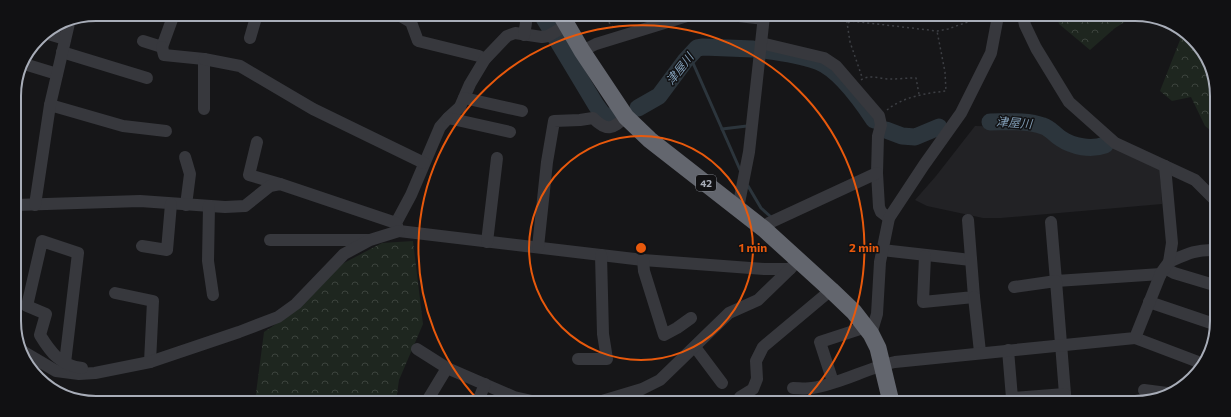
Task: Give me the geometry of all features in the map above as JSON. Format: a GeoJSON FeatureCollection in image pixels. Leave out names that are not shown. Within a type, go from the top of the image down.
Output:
{"type":"FeatureCollection","features":[{"type":"Feature","properties":{"kind":"highway","name":"42"},"geometry":{"type":"LineString","coordinates":[[558,27],[582,51],[626,117],[650,140],[764,229],[793,265],[831,290],[854,312],[868,330],[878,348],[890,396]]}},
{"type":"Feature","properties":{"kind":"street"},"geometry":{"type":"LineString","coordinates":[[171,21],[162,47],[164,55],[204,59],[240,66],[313,109],[424,163]]}},
{"type":"Feature","properties":{"kind":"street"},"geometry":{"type":"LineString","coordinates":[[250,38],[255,21]]}},
{"type":"Feature","properties":{"kind":"street"},"geometry":{"type":"LineString","coordinates":[[409,21],[418,41],[479,56],[485,59]]}},
{"type":"Feature","properties":{"kind":"street"},"geometry":{"type":"LineString","coordinates":[[524,34],[526,21]]}},
{"type":"Feature","properties":{"kind":"street"},"geometry":{"type":"LineString","coordinates":[[582,51],[596,44],[670,21]]}},
{"type":"Feature","properties":{"kind":"street"},"geometry":{"type":"LineString","coordinates":[[738,208],[749,152],[764,21]]}},
{"type":"Feature","properties":{"kind":"street"},"geometry":{"type":"LineString","coordinates":[[833,382],[820,342],[868,330],[877,314],[882,250],[889,218],[961,113],[991,53],[997,21]]}},
{"type":"Feature","properties":{"kind":"street"},"geometry":{"type":"LineString","coordinates":[[1024,21],[1036,48],[1070,102],[1115,142],[1195,180],[1210,195]]}},
{"type":"Feature","properties":{"kind":"street"},"geometry":{"type":"LineString","coordinates":[[35,205],[50,105],[68,27]]}},
{"type":"Feature","properties":{"kind":"street"},"geometry":{"type":"LineString","coordinates":[[30,356],[56,371],[79,374],[95,373],[150,362],[239,332],[278,317],[296,304],[344,254],[397,227],[440,127],[460,107],[470,84],[485,59],[507,36],[515,33],[542,37],[558,27]]}},
{"type":"Feature","properties":{"kind":"street"},"geometry":{"type":"LineString","coordinates":[[52,35],[65,39]]}},
{"type":"Feature","properties":{"kind":"street"},"geometry":{"type":"LineString","coordinates":[[143,41],[162,47]]}},
{"type":"Feature","properties":{"kind":"street"},"geometry":{"type":"LineString","coordinates":[[761,43],[824,58],[858,82],[879,116],[881,125],[878,136],[877,173],[879,208],[881,212],[889,218]]}},
{"type":"Feature","properties":{"kind":"street"},"geometry":{"type":"LineString","coordinates":[[62,52],[147,78]]}},
{"type":"Feature","properties":{"kind":"street"},"geometry":{"type":"LineString","coordinates":[[204,59],[204,109]]}},
{"type":"Feature","properties":{"kind":"street"},"geometry":{"type":"LineString","coordinates":[[28,65],[57,74]]}},
{"type":"Feature","properties":{"kind":"street"},"geometry":{"type":"LineString","coordinates":[[464,98],[522,111]]}},
{"type":"Feature","properties":{"kind":"street"},"geometry":{"type":"LineString","coordinates":[[50,105],[123,126],[166,131]]}},
{"type":"Feature","properties":{"kind":"street"},"geometry":{"type":"LineString","coordinates":[[538,247],[547,162],[554,122],[593,118],[601,126],[610,128],[618,124],[626,117]]}},
{"type":"Feature","properties":{"kind":"street"},"geometry":{"type":"LineString","coordinates":[[448,118],[510,132]]}},
{"type":"Feature","properties":{"kind":"street"},"geometry":{"type":"LineString","coordinates":[[258,142],[249,175],[280,184],[397,227],[487,242],[642,260],[764,269],[793,265]]}},
{"type":"Feature","properties":{"kind":"street"},"geometry":{"type":"LineString","coordinates":[[185,157],[190,174],[186,205]]}},
{"type":"Feature","properties":{"kind":"street"},"geometry":{"type":"LineString","coordinates":[[487,242],[497,158]]}},
{"type":"Feature","properties":{"kind":"street"},"geometry":{"type":"LineString","coordinates":[[1135,338],[1149,302],[1165,268],[1172,243],[1165,166]]}},
{"type":"Feature","properties":{"kind":"street"},"geometry":{"type":"LineString","coordinates":[[764,229],[769,223],[877,173]]}},
{"type":"Feature","properties":{"kind":"street"},"geometry":{"type":"LineString","coordinates":[[21,205],[140,201],[225,207],[245,206],[270,186],[280,184]]}},
{"type":"Feature","properties":{"kind":"street"},"geometry":{"type":"LineString","coordinates":[[142,246],[167,250],[171,204]]}},
{"type":"Feature","properties":{"kind":"street"},"geometry":{"type":"LineString","coordinates":[[209,206],[208,261],[213,295]]}},
{"type":"Feature","properties":{"kind":"street"},"geometry":{"type":"LineString","coordinates":[[968,220],[980,352]]}},
{"type":"Feature","properties":{"kind":"street"},"geometry":{"type":"LineString","coordinates":[[1051,222],[1066,396]]}},
{"type":"Feature","properties":{"kind":"street"},"geometry":{"type":"LineString","coordinates":[[270,240],[370,240]]}},
{"type":"Feature","properties":{"kind":"street"},"geometry":{"type":"LineString","coordinates":[[65,363],[78,253],[42,241],[27,306],[46,314],[40,335],[56,357],[65,363],[70,366],[83,368],[95,373]]}},
{"type":"Feature","properties":{"kind":"street"},"geometry":{"type":"LineString","coordinates":[[882,250],[971,260]]}},
{"type":"Feature","properties":{"kind":"street"},"geometry":{"type":"LineString","coordinates":[[1014,287],[1165,268],[1191,252],[1210,250]]}},
{"type":"Feature","properties":{"kind":"street"},"geometry":{"type":"LineString","coordinates":[[578,359],[607,359],[603,334],[601,255]]}},
{"type":"Feature","properties":{"kind":"street"},"geometry":{"type":"LineString","coordinates":[[925,256],[923,302],[974,298]]}},
{"type":"Feature","properties":{"kind":"street"},"geometry":{"type":"LineString","coordinates":[[642,260],[664,335],[691,318]]}},
{"type":"Feature","properties":{"kind":"street"},"geometry":{"type":"LineString","coordinates":[[631,396],[660,380],[695,348],[729,312],[758,300],[793,265]]}},
{"type":"Feature","properties":{"kind":"street"},"geometry":{"type":"LineString","coordinates":[[1165,268],[1174,273],[1210,284]]}},
{"type":"Feature","properties":{"kind":"street"},"geometry":{"type":"LineString","coordinates":[[742,396],[753,389],[758,379],[756,361],[763,347],[831,290]]}},
{"type":"Feature","properties":{"kind":"street"},"geometry":{"type":"LineString","coordinates":[[115,293],[152,301],[150,362]]}},
{"type":"Feature","properties":{"kind":"street"},"geometry":{"type":"LineString","coordinates":[[1149,302],[1210,323]]}},
{"type":"Feature","properties":{"kind":"street"},"geometry":{"type":"LineString","coordinates":[[793,388],[811,388],[895,362],[980,352],[1135,338],[1198,362]]}},
{"type":"Feature","properties":{"kind":"street"},"geometry":{"type":"LineString","coordinates":[[695,348],[722,383]]}},
{"type":"Feature","properties":{"kind":"street"},"geometry":{"type":"LineString","coordinates":[[417,349],[446,368],[512,396]]}},
{"type":"Feature","properties":{"kind":"street"},"geometry":{"type":"LineString","coordinates":[[1008,350],[1012,396]]}},
{"type":"Feature","properties":{"kind":"street"},"geometry":{"type":"LineString","coordinates":[[430,396],[446,368]]}},
{"type":"Feature","properties":{"kind":"street"},"geometry":{"type":"LineString","coordinates":[[480,396],[485,384]]}},
{"type":"Feature","properties":{"kind":"street"},"geometry":{"type":"LineString","coordinates":[[1144,390],[1155,393]]}},
{"type":"Feature","properties":{"kind":"path"},"geometry":{"type":"LineString","coordinates":[[608,21],[622,36]]}},
{"type":"Feature","properties":{"kind":"path"},"geometry":{"type":"LineString","coordinates":[[919,94],[916,78],[880,79],[873,77],[858,82],[850,42],[848,23],[851,22],[937,31],[948,29],[970,21]]}},
{"type":"Feature","properties":{"kind":"path"},"geometry":{"type":"LineString","coordinates":[[879,116],[892,105],[919,94],[946,91],[945,72],[937,31]]}},
{"type":"Feature","properties":{"kind":"shaded area"},"geometry":{"type":"Polygon","coordinates":[[[975,126],[1037,127],[1051,138],[1077,148],[1094,151],[1110,146],[1160,168],[1162,204],[1001,218],[983,218],[927,206],[915,200],[975,126]]]}},
{"type":"Feature","properties":{"kind":"green space"},"geometry":{"type":"Polygon","coordinates":[[[1058,21],[1126,21],[1115,28],[1090,50],[1059,24],[1058,21]]]}},
{"type":"Feature","properties":{"kind":"green space"},"geometry":{"type":"Polygon","coordinates":[[[1179,35],[1195,50],[1209,81],[1210,130],[1205,126],[1191,97],[1172,101],[1160,91],[1180,40],[1179,35]]]}},
{"type":"Feature","properties":{"kind":"green space"},"geometry":{"type":"Polygon","coordinates":[[[413,241],[423,324],[399,380],[397,396],[256,396],[264,332],[291,314],[342,264],[382,243],[413,241]]]}},
{"type":"Feature","properties":{"kind":"waterway","name":"津屋川"},"geometry":{"type":"LineString","coordinates":[[546,21],[596,105],[604,116],[610,116]]}},
{"type":"Feature","properties":{"kind":"waterway","name":"津屋川"},"geometry":{"type":"LineString","coordinates":[[638,108],[659,96],[685,61],[697,48],[753,49]]}},
{"type":"Feature","properties":{"kind":"waterway","name":"津屋川"},"geometry":{"type":"LineString","coordinates":[[765,50],[792,54],[827,66],[850,87],[874,120]]}},
{"type":"Feature","properties":{"kind":"waterway"},"geometry":{"type":"LineString","coordinates":[[685,61],[693,63],[741,172]]}},
{"type":"Feature","properties":{"kind":"waterway","name":"津屋川"},"geometry":{"type":"LineString","coordinates":[[990,122],[1037,124],[1045,127],[1071,144],[1082,147],[1100,147],[1105,145]]}},
{"type":"Feature","properties":{"kind":"waterway"},"geometry":{"type":"LineString","coordinates":[[722,129],[747,126]]}},
{"type":"Feature","properties":{"kind":"waterway","name":"津屋川"},"geometry":{"type":"LineString","coordinates":[[886,130],[902,136],[915,137],[939,127]]}},
{"type":"Feature","properties":{"kind":"waterway"},"geometry":{"type":"LineString","coordinates":[[748,186],[761,208],[771,217]]}}]}
